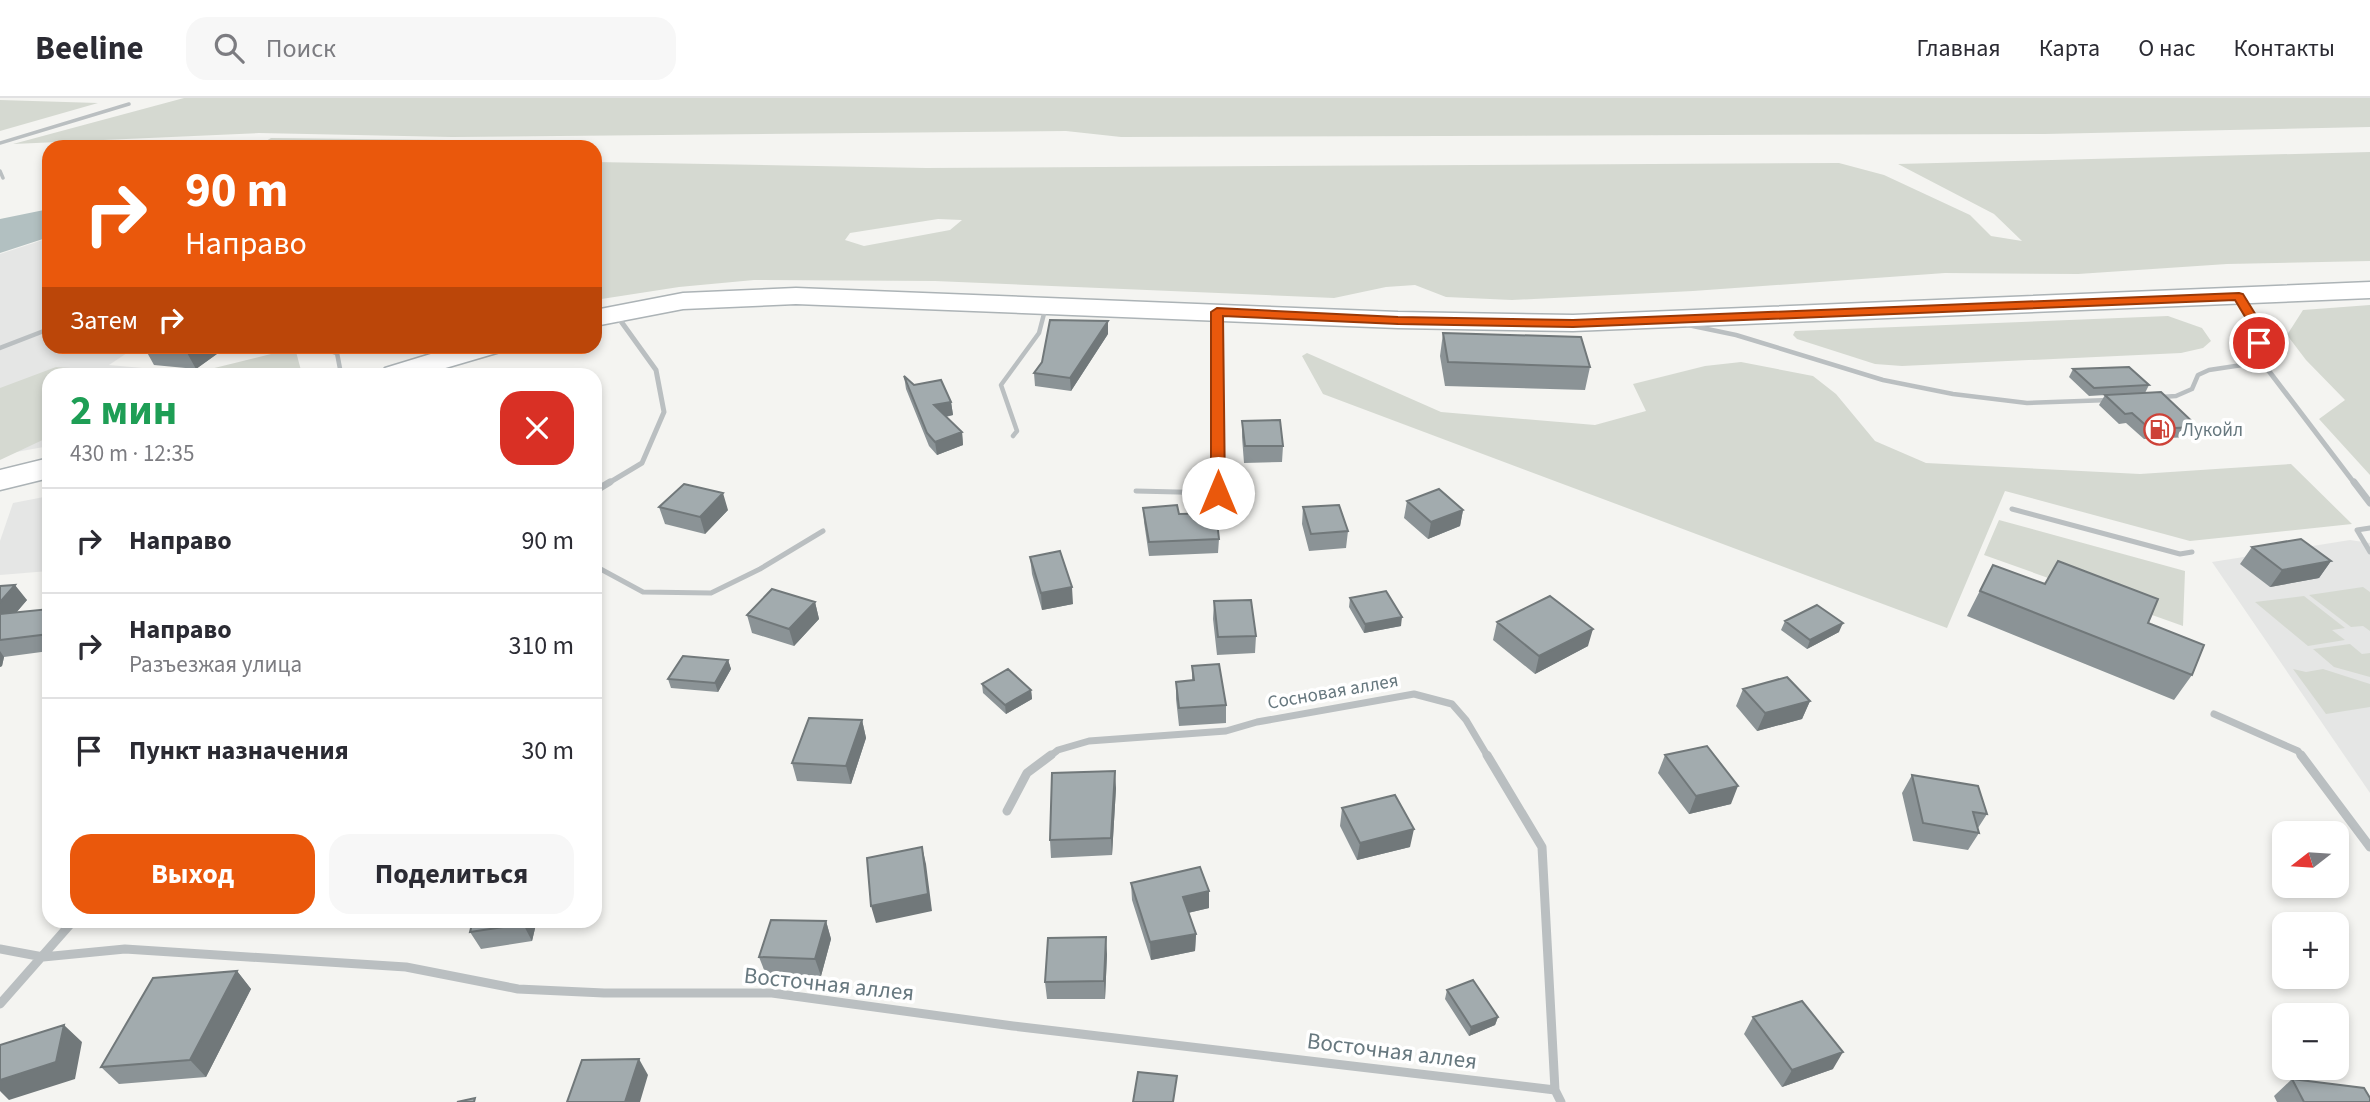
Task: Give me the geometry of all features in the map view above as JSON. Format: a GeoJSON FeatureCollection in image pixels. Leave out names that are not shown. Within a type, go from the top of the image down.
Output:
{"type":"FeatureCollection","features":[{"type":"Feature","properties":{"kind":"main road"},"geometry":{"type":"LineString","coordinates":[[605,315],[683,301],[753,296],[1488,323],[1671,321],[2370,290]]}},
{"type":"Feature","properties":{"kind":"main road"},"geometry":{"type":"LineString","coordinates":[[415,368],[463,354]]}},
{"type":"Feature","properties":{"kind":"main road"},"geometry":{"type":"LineString","coordinates":[[0,480],[42,470]]}},
{"type":"Feature","properties":{"kind":"street"},"geometry":{"type":"LineString","coordinates":[[2239,296],[2256,325],[2262,362],[2370,503]]}},
{"type":"Feature","properties":{"kind":"street"},"geometry":{"type":"LineString","coordinates":[[602,487],[642,463],[664,412],[656,370],[605,315]]}},
{"type":"Feature","properties":{"kind":"street","name":"Сосновая аллея"},"geometry":{"type":"LineString","coordinates":[[1007,811],[1027,772],[1058,750],[1089,741],[1226,732],[1257,722],[1414,694],[1452,704],[1473,732],[1542,847],[1555,1090]]}},
{"type":"Feature","properties":{"kind":"street"},"geometry":{"type":"LineString","coordinates":[[2214,714],[2298,751],[2370,847]]}},
{"type":"Feature","properties":{"kind":"street"},"geometry":{"type":"LineString","coordinates":[[0,1004],[67,928]]}},
{"type":"Feature","properties":{"kind":"street","name":"Восточная аллея"},"geometry":{"type":"LineString","coordinates":[[0,949],[43,957],[125,949],[407,967],[518,989],[604,993],[772,993],[1026,1028],[1555,1090]]}},
{"type":"Feature","properties":{"kind":"street"},"geometry":{"type":"LineString","coordinates":[[1555,1090],[1561,1102]]}},
{"type":"Feature","properties":{"kind":"lane"},"geometry":{"type":"LineString","coordinates":[[0,143],[129,104]]}},
{"type":"Feature","properties":{"kind":"lane"},"geometry":{"type":"LineString","coordinates":[[0,171],[3,178]]}},
{"type":"Feature","properties":{"kind":"lane"},"geometry":{"type":"LineString","coordinates":[[1013,436],[1017,431],[1002,385],[1040,333],[1046,305]]}},
{"type":"Feature","properties":{"kind":"lane"},"geometry":{"type":"LineString","coordinates":[[1136,491],[1218,493],[1217,312]]}},
{"type":"Feature","properties":{"kind":"lane"},"geometry":{"type":"LineString","coordinates":[[1671,321],[1736,335],[1883,380],[1953,394],[2027,403],[2117,399]]}},
{"type":"Feature","properties":{"kind":"lane"},"geometry":{"type":"LineString","coordinates":[[0,348],[42,332]]}},
{"type":"Feature","properties":{"kind":"lane"},"geometry":{"type":"LineString","coordinates":[[2151,398],[2176,396],[2192,389],[2198,375],[2209,370],[2262,362]]}},
{"type":"Feature","properties":{"kind":"lane"},"geometry":{"type":"LineString","coordinates":[[2012,509],[2180,554],[2192,552]]}},
{"type":"Feature","properties":{"kind":"lane"},"geometry":{"type":"LineString","coordinates":[[2370,528],[2357,530],[2370,552]]}},
{"type":"Feature","properties":{"kind":"lane"},"geometry":{"type":"LineString","coordinates":[[602,570],[643,592],[711,593],[760,569],[823,531]]}},
{"type":"Feature","properties":{"kind":"shaded area"},"geometry":{"type":"Polygon","coordinates":[[[184,98],[2370,98],[2370,127],[2045,134],[1121,137],[1066,131],[452,137],[259,133],[42,140],[42,143],[13,144],[184,98]]]}},
{"type":"Feature","properties":{"kind":"shaded area"},"geometry":{"type":"Polygon","coordinates":[[[0,100],[98,103],[0,131],[0,100]]]}},
{"type":"Feature","properties":{"kind":"shaded area"},"geometry":{"type":"Polygon","coordinates":[[[271,138],[447,140],[268,140],[271,138]]]}},
{"type":"Feature","properties":{"kind":"shaded area"},"geometry":{"type":"Polygon","coordinates":[[[2370,152],[2370,261],[2227,264],[2078,274],[1945,273],[1693,291],[1512,300],[1446,297],[1415,285],[1386,287],[1334,298],[935,281],[754,280],[679,287],[602,299],[602,162],[926,168],[1839,163],[1884,175],[1970,215],[1991,236],[2022,241],[1994,214],[1898,164],[2370,152]],[[938,219],[850,233],[845,240],[864,246],[950,230],[962,220],[938,219]]]}},
{"type":"Feature","properties":{"kind":"shaded area"},"geometry":{"type":"Polygon","coordinates":[[[42,210],[42,239],[0,253],[0,219],[42,210]]]}},
{"type":"Feature","properties":{"kind":"shaded area"},"geometry":{"type":"Polygon","coordinates":[[[42,240],[42,354],[126,354],[109,365],[143,368],[42,368],[42,447],[0,455],[0,254],[42,240]]]}},
{"type":"Feature","properties":{"kind":"shaded area"},"geometry":{"type":"Polygon","coordinates":[[[2370,305],[2370,475],[2319,419],[2345,400],[2306,360],[2287,335],[2303,310],[2370,305]]]}},
{"type":"Feature","properties":{"kind":"shaded area"},"geometry":{"type":"Polygon","coordinates":[[[2168,316],[2202,328],[2211,341],[2203,348],[2181,353],[1902,366],[1875,364],[1797,339],[1793,335],[1795,331],[2168,316]]]}},
{"type":"Feature","properties":{"kind":"shaded area"},"geometry":{"type":"Polygon","coordinates":[[[1307,353],[1441,412],[1595,425],[1646,411],[1633,384],[1705,366],[1741,362],[1813,376],[1836,394],[1875,441],[1926,463],[2140,474],[2291,464],[2352,524],[2190,541],[2005,491],[1947,628],[1323,394],[1302,356],[1307,353]]]}},
{"type":"Feature","properties":{"kind":"shaded area"},"geometry":{"type":"Polygon","coordinates":[[[271,354],[297,354],[300,368],[214,368],[271,354]]]}},
{"type":"Feature","properties":{"kind":"shaded area"},"geometry":{"type":"Polygon","coordinates":[[[42,372],[42,440],[0,460],[0,388],[42,372]]]}},
{"type":"Feature","properties":{"kind":"shaded area"},"geometry":{"type":"Polygon","coordinates":[[[42,497],[42,572],[0,575],[0,541],[13,503],[42,497]]]}},
{"type":"Feature","properties":{"kind":"shaded area"},"geometry":{"type":"Polygon","coordinates":[[[1999,520],[2185,571],[2183,626],[1984,555],[1999,520]]]}},
{"type":"Feature","properties":{"kind":"shaded area"},"geometry":{"type":"Polygon","coordinates":[[[2350,540],[2370,543],[2370,793],[2212,562],[2350,540]]]}},
{"type":"Feature","properties":{"kind":"shaded area"},"geometry":{"type":"Polygon","coordinates":[[[2363,587],[2370,592],[2370,631],[2363,626],[2351,627],[2309,595],[2363,587]]]}},
{"type":"Feature","properties":{"kind":"shaded area"},"geometry":{"type":"Polygon","coordinates":[[[2304,596],[2345,628],[2332,630],[2345,640],[2308,646],[2255,602],[2304,596]]]}},
{"type":"Feature","properties":{"kind":"shaded area"},"geometry":{"type":"Polygon","coordinates":[[[2350,644],[2362,654],[2370,653],[2370,677],[2334,667],[2313,649],[2350,644]]]}},
{"type":"Feature","properties":{"kind":"shaded area"},"geometry":{"type":"Polygon","coordinates":[[[2293,669],[2306,672],[2323,669],[2370,684],[2370,707],[2326,714],[2293,669]]]}},
{"type":"Feature","properties":{"kind":"building"},"geometry":{"type":"Polygon","coordinates":[[[1050,320],[1108,321],[1070,378],[1034,373],[1042,362],[1050,320]]]}},
{"type":"Feature","properties":{"kind":"building"},"geometry":{"type":"Polygon","coordinates":[[[1443,333],[1581,337],[1590,367],[1448,362],[1443,333]]]}},
{"type":"Feature","properties":{"kind":"building"},"geometry":{"type":"Polygon","coordinates":[[[2129,367],[2149,385],[2094,388],[2073,369],[2129,367]]]}},
{"type":"Feature","properties":{"kind":"building"},"geometry":{"type":"Polygon","coordinates":[[[904,376],[914,385],[941,380],[951,402],[934,405],[962,432],[935,442],[927,433],[904,376]]]}},
{"type":"Feature","properties":{"kind":"building"},"geometry":{"type":"Polygon","coordinates":[[[2161,392],[2198,427],[2150,429],[2132,413],[2125,414],[2105,395],[2161,392]]]}},
{"type":"Feature","properties":{"kind":"building"},"geometry":{"type":"Polygon","coordinates":[[[1280,420],[1283,446],[1245,446],[1242,421],[1280,420]]]}},
{"type":"Feature","properties":{"kind":"building"},"geometry":{"type":"Polygon","coordinates":[[[684,484],[723,493],[700,517],[659,507],[684,484]]]}},
{"type":"Feature","properties":{"kind":"building"},"geometry":{"type":"Polygon","coordinates":[[[1439,489],[1463,510],[1431,522],[1407,501],[1439,489]]]}},
{"type":"Feature","properties":{"kind":"building"},"geometry":{"type":"Polygon","coordinates":[[[1177,505],[1179,514],[1216,513],[1219,539],[1149,542],[1143,508],[1177,505]]]}},
{"type":"Feature","properties":{"kind":"building"},"geometry":{"type":"Polygon","coordinates":[[[1339,505],[1348,531],[1311,534],[1303,507],[1339,505]]]}},
{"type":"Feature","properties":{"kind":"building"},"geometry":{"type":"Polygon","coordinates":[[[2301,539],[2331,561],[2282,570],[2252,547],[2301,539]]]}},
{"type":"Feature","properties":{"kind":"building"},"geometry":{"type":"Polygon","coordinates":[[[1060,551],[1072,587],[1041,593],[1030,557],[1060,551]]]}},
{"type":"Feature","properties":{"kind":"building"},"geometry":{"type":"Polygon","coordinates":[[[2058,561],[2158,599],[2148,623],[2204,645],[2192,675],[1980,591],[1993,565],[2045,584],[2058,561]]]}},
{"type":"Feature","properties":{"kind":"building"},"geometry":{"type":"Polygon","coordinates":[[[15,585],[0,602],[0,586],[15,585]]]}},
{"type":"Feature","properties":{"kind":"building"},"geometry":{"type":"Polygon","coordinates":[[[772,589],[815,602],[789,629],[747,615],[772,589]]]}},
{"type":"Feature","properties":{"kind":"building"},"geometry":{"type":"Polygon","coordinates":[[[1386,591],[1402,617],[1365,624],[1350,598],[1386,591]]]}},
{"type":"Feature","properties":{"kind":"building"},"geometry":{"type":"Polygon","coordinates":[[[1550,596],[1593,629],[1539,656],[1497,622],[1550,596]]]}},
{"type":"Feature","properties":{"kind":"building"},"geometry":{"type":"Polygon","coordinates":[[[1251,600],[1256,636],[1218,637],[1214,601],[1251,600]]]}},
{"type":"Feature","properties":{"kind":"building"},"geometry":{"type":"Polygon","coordinates":[[[1817,605],[1843,623],[1810,640],[1785,621],[1817,605]]]}},
{"type":"Feature","properties":{"kind":"building"},"geometry":{"type":"Polygon","coordinates":[[[42,610],[42,635],[0,640],[0,614],[42,610]]]}},
{"type":"Feature","properties":{"kind":"building"},"geometry":{"type":"Polygon","coordinates":[[[683,656],[728,660],[715,683],[668,679],[683,656]]]}},
{"type":"Feature","properties":{"kind":"building"},"geometry":{"type":"Polygon","coordinates":[[[1219,664],[1226,705],[1179,708],[1176,682],[1194,680],[1192,666],[1219,664]]]}},
{"type":"Feature","properties":{"kind":"building"},"geometry":{"type":"Polygon","coordinates":[[[1008,669],[1031,690],[1005,705],[982,684],[1008,669]]]}},
{"type":"Feature","properties":{"kind":"building"},"geometry":{"type":"Polygon","coordinates":[[[1787,677],[1810,701],[1765,713],[1743,689],[1787,677]]]}},
{"type":"Feature","properties":{"kind":"building"},"geometry":{"type":"Polygon","coordinates":[[[809,718],[862,720],[846,766],[792,763],[809,718]]]}},
{"type":"Feature","properties":{"kind":"building"},"geometry":{"type":"Polygon","coordinates":[[[1707,746],[1738,786],[1696,796],[1665,755],[1707,746]]]}},
{"type":"Feature","properties":{"kind":"building"},"geometry":{"type":"Polygon","coordinates":[[[1115,771],[1111,838],[1050,840],[1052,773],[1115,771]]]}},
{"type":"Feature","properties":{"kind":"building"},"geometry":{"type":"Polygon","coordinates":[[[1912,775],[1978,786],[1987,814],[1973,812],[1979,833],[1923,823],[1912,775]]]}},
{"type":"Feature","properties":{"kind":"building"},"geometry":{"type":"Polygon","coordinates":[[[1395,795],[1414,829],[1360,843],[1342,808],[1395,795]]]}},
{"type":"Feature","properties":{"kind":"building"},"geometry":{"type":"Polygon","coordinates":[[[922,847],[928,894],[871,906],[867,858],[922,847]]]}},
{"type":"Feature","properties":{"kind":"building"},"geometry":{"type":"Polygon","coordinates":[[[1200,867],[1209,891],[1183,897],[1196,934],[1150,942],[1131,883],[1200,867]]]}},
{"type":"Feature","properties":{"kind":"building"},"geometry":{"type":"Polygon","coordinates":[[[771,920],[826,921],[815,959],[759,957],[771,920]]]}},
{"type":"Feature","properties":{"kind":"building"},"geometry":{"type":"Polygon","coordinates":[[[471,928],[496,928],[470,932],[471,928]]]}},
{"type":"Feature","properties":{"kind":"building"},"geometry":{"type":"Polygon","coordinates":[[[1106,937],[1104,981],[1045,982],[1048,938],[1106,937]]]}},
{"type":"Feature","properties":{"kind":"building"},"geometry":{"type":"Polygon","coordinates":[[[237,971],[190,1060],[101,1067],[153,978],[237,971]]]}},
{"type":"Feature","properties":{"kind":"building"},"geometry":{"type":"Polygon","coordinates":[[[1473,980],[1498,1017],[1471,1027],[1447,990],[1473,980]]]}},
{"type":"Feature","properties":{"kind":"building"},"geometry":{"type":"Polygon","coordinates":[[[1802,1001],[1843,1052],[1792,1070],[1753,1017],[1802,1001]]]}},
{"type":"Feature","properties":{"kind":"building"},"geometry":{"type":"Polygon","coordinates":[[[64,1025],[56,1062],[0,1080],[0,1045],[64,1025]]]}},
{"type":"Feature","properties":{"kind":"building"},"geometry":{"type":"Polygon","coordinates":[[[639,1059],[625,1102],[567,1102],[582,1060],[639,1059]]]}},
{"type":"Feature","properties":{"kind":"building"},"geometry":{"type":"Polygon","coordinates":[[[1138,1072],[1177,1076],[1173,1102],[1133,1102],[1138,1072]]]}},
{"type":"Feature","properties":{"kind":"building"},"geometry":{"type":"Polygon","coordinates":[[[2293,1080],[2364,1088],[2370,1098],[2370,1102],[2304,1102],[2293,1080]]]}},
{"type":"Feature","properties":{"kind":"building"},"geometry":{"type":"Polygon","coordinates":[[[475,1098],[474,1102],[457,1102],[475,1098]]]}},
{"type":"Feature","properties":{"kind":"place","name":"Лукойл"},"geometry":{"type":"Point","coordinates":[2159,430]}},
{"type":"Feature","properties":{"kind":"route"},"geometry":{"type":"LineString","coordinates":[[1218,493],[1217,312],[1488,323],[1573,323],[2239,296],[2256,325],[2259,343]]}}]}
